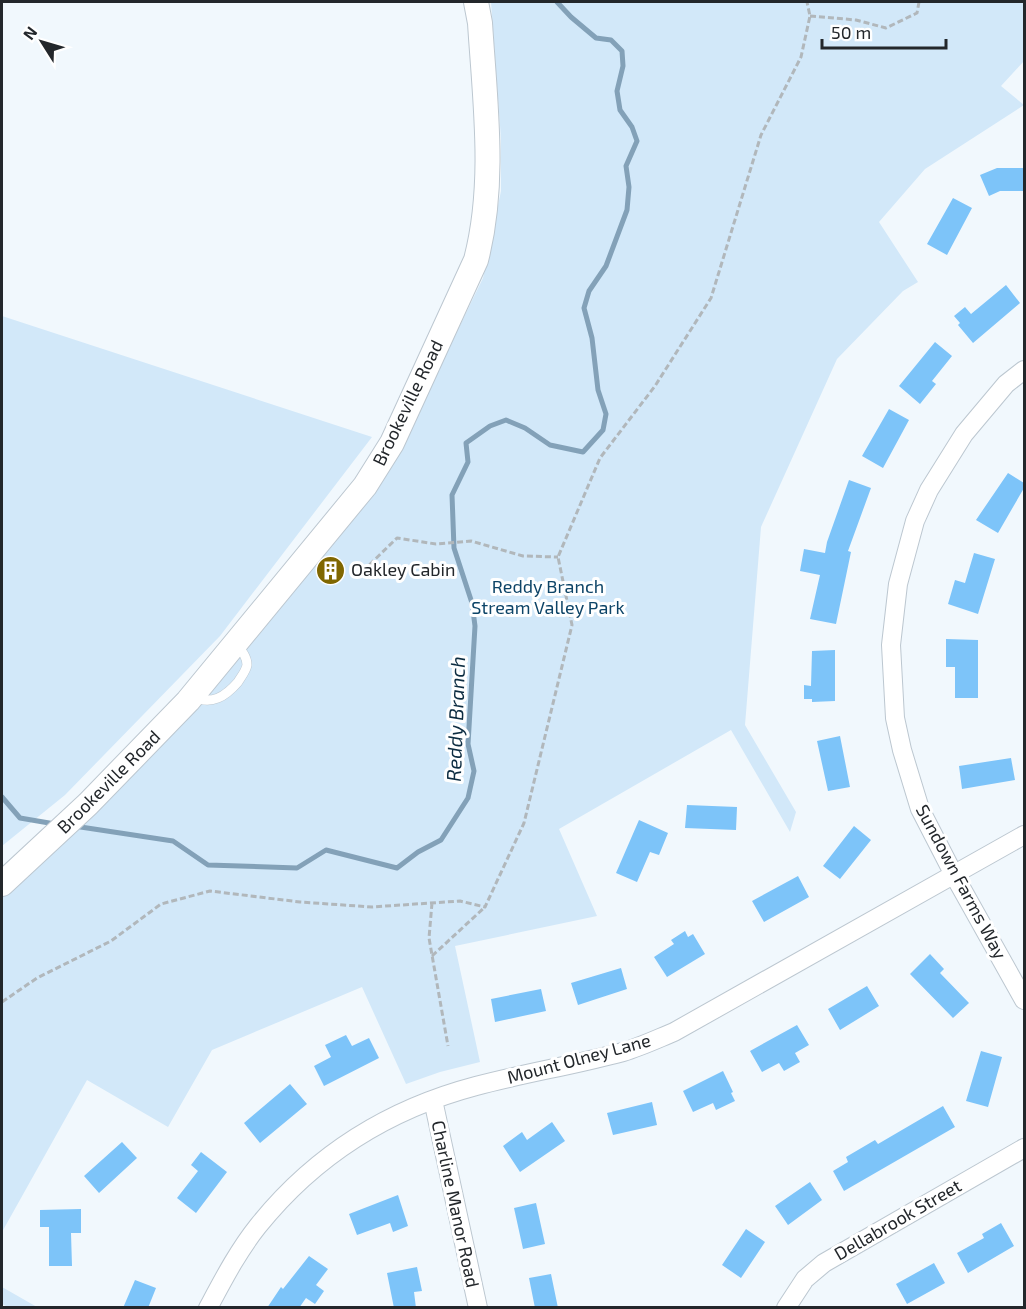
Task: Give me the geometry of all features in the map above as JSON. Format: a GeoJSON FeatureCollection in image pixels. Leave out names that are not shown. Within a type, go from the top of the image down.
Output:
{"type":"FeatureCollection","features":[{"type":"Feature","properties":{"kind":"street","name":"Brookeville Road"},"geometry":{"type":"LineString","coordinates":[[2,884],[88,804],[192,696],[365,486],[392,443],[476,260],[484,231],[489,177],[480,23],[476,2]]}},
{"type":"Feature","properties":{"kind":"street","name":"Sundown Farms Way"},"geometry":{"type":"LineString","coordinates":[[1024,370],[1006,384],[963,434],[929,490],[915,521],[898,584],[891,645],[895,718],[920,809],[1024,1000]]}},
{"type":"Feature","properties":{"kind":"street","name":"Mount Olney Lane"},"geometry":{"type":"LineString","coordinates":[[208,1308],[229,1269],[258,1227],[293,1188],[338,1149],[386,1119],[475,1086],[625,1051],[674,1032],[1024,835]]}},
{"type":"Feature","properties":{"kind":"street","name":"Charline Manor Road"},"geometry":{"type":"LineString","coordinates":[[433,1100],[477,1308]]}},
{"type":"Feature","properties":{"kind":"street","name":"Dellabrook Street"},"geometry":{"type":"LineString","coordinates":[[786,1308],[805,1279],[824,1263],[1024,1148]]}},
{"type":"Feature","properties":{"kind":"path"},"geometry":{"type":"LineString","coordinates":[[432,956],[485,908],[524,823],[572,625],[558,557],[600,458],[655,386],[711,298],[761,135],[801,57],[810,16],[807,2]]}},
{"type":"Feature","properties":{"kind":"path"},"geometry":{"type":"LineString","coordinates":[[810,16],[856,20],[886,28],[917,13],[919,2]]}},
{"type":"Feature","properties":{"kind":"path"},"geometry":{"type":"LineString","coordinates":[[363,571],[396,538],[442,543],[471,541],[524,556],[558,557]]}},
{"type":"Feature","properties":{"kind":"path"},"geometry":{"type":"LineString","coordinates":[[2,1002],[37,978],[111,941],[162,904],[210,891],[300,902],[372,907],[460,901],[485,908]]}},
{"type":"Feature","properties":{"kind":"path"},"geometry":{"type":"LineString","coordinates":[[432,903],[429,938],[448,1046]]}},
{"type":"Feature","properties":{"kind":"green space","name":"Reddy Branch Stream Valley Park"},"geometry":{"type":"Polygon","coordinates":[[[491,2],[1024,2],[1024,61],[1001,86],[1024,105],[925,169],[879,222],[918,282],[903,291],[837,359],[761,527],[745,725],[796,812],[790,832],[731,730],[559,829],[597,916],[455,946],[480,1062],[440,1072],[406,1084],[362,987],[212,1050],[168,1127],[87,1080],[2,1232],[2,884],[125,773],[434,379],[483,278],[501,191],[501,139],[491,2]]]}},
{"type":"Feature","properties":{"kind":"green space"},"geometry":{"type":"Polygon","coordinates":[[[2,316],[372,437],[220,636],[65,795],[2,846],[2,316]]]}},
{"type":"Feature","properties":{"kind":"green space"},"geometry":{"type":"Polygon","coordinates":[[[2,1287],[37,1307],[8,1307],[2,1304],[2,1287]]]}},
{"type":"Feature","properties":{"kind":"building"},"geometry":{"type":"Polygon","coordinates":[[[997,168],[1024,168],[1024,191],[1000,191],[989,196],[980,175],[997,168]]]}},
{"type":"Feature","properties":{"kind":"building"},"geometry":{"type":"Polygon","coordinates":[[[953,198],[972,208],[947,255],[927,244],[953,198]]]}},
{"type":"Feature","properties":{"kind":"building"},"geometry":{"type":"Polygon","coordinates":[[[1006,285],[1020,303],[973,343],[958,325],[960,323],[954,316],[965,307],[971,314],[1006,285]]]}},
{"type":"Feature","properties":{"kind":"building"},"geometry":{"type":"Polygon","coordinates":[[[935,342],[952,356],[932,381],[936,384],[920,404],[899,386],[935,342]]]}},
{"type":"Feature","properties":{"kind":"building"},"geometry":{"type":"Polygon","coordinates":[[[889,409],[909,420],[883,468],[862,456],[889,409]]]}},
{"type":"Feature","properties":{"kind":"building"},"geometry":{"type":"Polygon","coordinates":[[[1008,473],[1024,483],[1024,488],[998,533],[976,520],[1008,473]]]}},
{"type":"Feature","properties":{"kind":"building"},"geometry":{"type":"Polygon","coordinates":[[[849,480],[871,488],[848,551],[851,552],[836,624],[810,619],[820,575],[800,571],[804,549],[825,553],[849,480]]]}},
{"type":"Feature","properties":{"kind":"building"},"geometry":{"type":"Polygon","coordinates":[[[974,553],[995,559],[978,614],[948,604],[955,580],[965,583],[974,553]]]}},
{"type":"Feature","properties":{"kind":"building"},"geometry":{"type":"Polygon","coordinates":[[[946,639],[978,640],[978,698],[955,698],[955,667],[946,667],[946,639]]]}},
{"type":"Feature","properties":{"kind":"building"},"geometry":{"type":"Polygon","coordinates":[[[835,650],[835,701],[812,702],[812,699],[804,699],[804,685],[811,686],[812,651],[835,650]]]}},
{"type":"Feature","properties":{"kind":"building"},"geometry":{"type":"Polygon","coordinates":[[[840,736],[850,787],[828,791],[817,741],[840,736]]]}},
{"type":"Feature","properties":{"kind":"building"},"geometry":{"type":"Polygon","coordinates":[[[1011,758],[1015,780],[962,789],[959,766],[1011,758]]]}},
{"type":"Feature","properties":{"kind":"building"},"geometry":{"type":"Polygon","coordinates":[[[687,805],[737,807],[736,830],[685,828],[687,805]]]}},
{"type":"Feature","properties":{"kind":"building"},"geometry":{"type":"Polygon","coordinates":[[[639,820],[668,833],[659,855],[650,852],[637,882],[616,873],[639,820]]]}},
{"type":"Feature","properties":{"kind":"building"},"geometry":{"type":"Polygon","coordinates":[[[854,826],[871,840],[840,879],[823,866],[854,826]]]}},
{"type":"Feature","properties":{"kind":"building"},"geometry":{"type":"Polygon","coordinates":[[[798,876],[809,897],[764,922],[752,901],[798,876]]]}},
{"type":"Feature","properties":{"kind":"building"},"geometry":{"type":"Polygon","coordinates":[[[685,931],[688,937],[693,934],[705,954],[667,977],[654,957],[674,944],[671,940],[685,931]]]}},
{"type":"Feature","properties":{"kind":"building"},"geometry":{"type":"Polygon","coordinates":[[[930,954],[944,969],[940,973],[969,1003],[953,1018],[910,974],[930,954]]]}},
{"type":"Feature","properties":{"kind":"building"},"geometry":{"type":"Polygon","coordinates":[[[621,968],[627,989],[578,1005],[571,983],[621,968]]]}},
{"type":"Feature","properties":{"kind":"building"},"geometry":{"type":"Polygon","coordinates":[[[867,986],[879,1006],[840,1030],[828,1009],[867,986]]]}},
{"type":"Feature","properties":{"kind":"building"},"geometry":{"type":"Polygon","coordinates":[[[541,989],[546,1011],[495,1022],[491,999],[541,989]]]}},
{"type":"Feature","properties":{"kind":"building"},"geometry":{"type":"Polygon","coordinates":[[[797,1025],[809,1045],[795,1053],[800,1062],[784,1071],[779,1063],[762,1072],[750,1051],[797,1025]]]}},
{"type":"Feature","properties":{"kind":"building"},"geometry":{"type":"Polygon","coordinates":[[[346,1035],[352,1046],[369,1038],[379,1058],[324,1086],[314,1066],[331,1057],[325,1045],[346,1035]]]}},
{"type":"Feature","properties":{"kind":"building"},"geometry":{"type":"Polygon","coordinates":[[[981,1051],[1002,1057],[988,1107],[966,1101],[981,1051]]]}},
{"type":"Feature","properties":{"kind":"building"},"geometry":{"type":"Polygon","coordinates":[[[723,1071],[735,1101],[716,1110],[713,1103],[693,1112],[683,1091],[723,1071]]]}},
{"type":"Feature","properties":{"kind":"building"},"geometry":{"type":"Polygon","coordinates":[[[290,1084],[307,1104],[260,1143],[244,1123],[290,1084]]]}},
{"type":"Feature","properties":{"kind":"building"},"geometry":{"type":"Polygon","coordinates":[[[652,1102],[657,1125],[613,1135],[607,1113],[652,1102]]]}},
{"type":"Feature","properties":{"kind":"building"},"geometry":{"type":"Polygon","coordinates":[[[943,1106],[955,1127],[844,1191],[833,1171],[848,1162],[846,1157],[875,1140],[878,1144],[943,1106]]]}},
{"type":"Feature","properties":{"kind":"building"},"geometry":{"type":"Polygon","coordinates":[[[552,1122],[565,1141],[520,1172],[503,1146],[522,1132],[527,1140],[552,1122]]]}},
{"type":"Feature","properties":{"kind":"building"},"geometry":{"type":"Polygon","coordinates":[[[122,1142],[137,1158],[99,1193],[84,1176],[122,1142]]]}},
{"type":"Feature","properties":{"kind":"building"},"geometry":{"type":"Polygon","coordinates":[[[201,1152],[227,1172],[196,1213],[177,1198],[198,1171],[191,1165],[201,1152]]]}},
{"type":"Feature","properties":{"kind":"building"},"geometry":{"type":"Polygon","coordinates":[[[810,1182],[822,1200],[788,1225],[775,1206],[810,1182]]]}},
{"type":"Feature","properties":{"kind":"building"},"geometry":{"type":"Polygon","coordinates":[[[398,1195],[408,1226],[393,1232],[390,1223],[357,1235],[349,1214],[398,1195]]]}},
{"type":"Feature","properties":{"kind":"building"},"geometry":{"type":"Polygon","coordinates":[[[536,1203],[545,1244],[523,1249],[514,1208],[536,1203]]]}},
{"type":"Feature","properties":{"kind":"building"},"geometry":{"type":"Polygon","coordinates":[[[81,1209],[81,1233],[71,1233],[72,1266],[49,1266],[49,1227],[40,1227],[40,1210],[81,1209]]]}},
{"type":"Feature","properties":{"kind":"building"},"geometry":{"type":"Polygon","coordinates":[[[1001,1223],[1014,1246],[968,1273],[957,1253],[984,1238],[982,1234],[1001,1223]]]}},
{"type":"Feature","properties":{"kind":"building"},"geometry":{"type":"Polygon","coordinates":[[[746,1229],[765,1242],[741,1278],[722,1265],[746,1229]]]}},
{"type":"Feature","properties":{"kind":"building"},"geometry":{"type":"Polygon","coordinates":[[[309,1256],[328,1269],[316,1285],[324,1291],[315,1304],[306,1298],[299,1308],[267,1308],[281,1287],[283,1289],[309,1256]]]}},
{"type":"Feature","properties":{"kind":"building"},"geometry":{"type":"Polygon","coordinates":[[[934,1263],[945,1283],[907,1304],[896,1284],[934,1263]]]}},
{"type":"Feature","properties":{"kind":"building"},"geometry":{"type":"Polygon","coordinates":[[[417,1267],[422,1291],[414,1292],[416,1308],[394,1308],[387,1273],[417,1267]]]}},
{"type":"Feature","properties":{"kind":"building"},"geometry":{"type":"Polygon","coordinates":[[[551,1274],[558,1308],[535,1308],[529,1278],[551,1274]]]}},
{"type":"Feature","properties":{"kind":"building"},"geometry":{"type":"Polygon","coordinates":[[[135,1280],[156,1288],[148,1308],[123,1308],[135,1280]]]}},
{"type":"Feature","properties":{"kind":"waterway","name":"Reddy Branch"},"geometry":{"type":"LineString","coordinates":[[74,826],[173,841],[208,865],[297,868],[326,850],[397,868],[418,852],[441,840],[468,798],[474,771],[468,744],[475,626],[472,603],[454,548],[452,495],[468,462],[466,443],[490,426],[506,420],[525,428],[550,445],[583,452],[603,430],[606,414],[598,390],[592,338],[584,308],[589,291],[606,266],[627,210],[629,187],[626,166],[637,141],[632,127],[620,110],[617,91],[623,66],[622,51],[611,40],[596,38],[557,2]]}},
{"type":"Feature","properties":{"kind":"waterway","name":"Reddy Branch"},"geometry":{"type":"LineString","coordinates":[[2,797],[20,818],[55,824]]}},
{"type":"Feature","properties":{"kind":"place","name":"Oakley Cabin"},"geometry":{"type":"Point","coordinates":[330,570]}}]}
